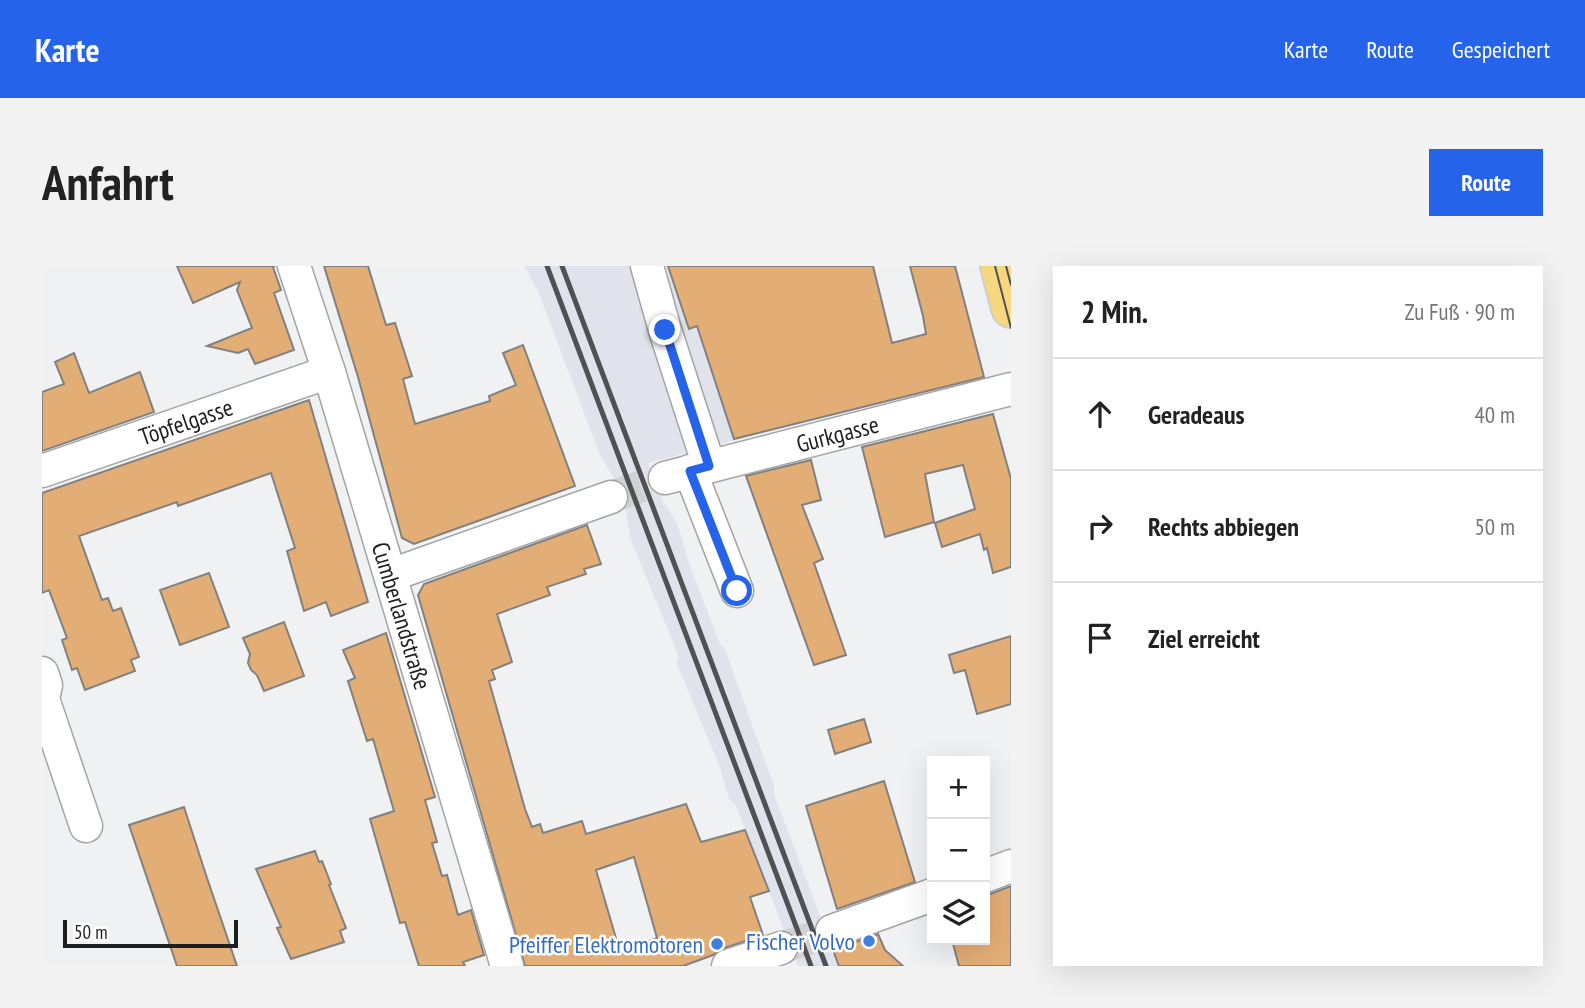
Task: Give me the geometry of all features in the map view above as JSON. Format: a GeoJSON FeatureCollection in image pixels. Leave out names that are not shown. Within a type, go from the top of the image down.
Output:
{"type":"FeatureCollection","features":[{"type":"Feature","properties":{"kind":"main road"},"geometry":{"type":"LineString","coordinates":[[1000,266],[1011,308]]}},
{"type":"Feature","properties":{"kind":"street","name":"Cumberlandstraße"},"geometry":{"type":"LineString","coordinates":[[293,266],[329,372],[507,966]]}},
{"type":"Feature","properties":{"kind":"street"},"geometry":{"type":"LineString","coordinates":[[647,266],[665,330],[688,472],[737,591]]}},
{"type":"Feature","properties":{"kind":"street","name":"Töpfelgasse"},"geometry":{"type":"LineString","coordinates":[[42,471],[329,372]]}},
{"type":"Feature","properties":{"kind":"street","name":"Gurkgasse"},"geometry":{"type":"LineString","coordinates":[[688,472],[1011,389]]}},
{"type":"Feature","properties":{"kind":"street"},"geometry":{"type":"LineString","coordinates":[[391,575],[611,497]]}},
{"type":"Feature","properties":{"kind":"street"},"geometry":{"type":"LineString","coordinates":[[42,673],[46,685],[43,699],[86,826]]}},
{"type":"Feature","properties":{"kind":"street"},"geometry":{"type":"LineString","coordinates":[[990,874],[1011,866]]}},
{"type":"Feature","properties":{"kind":"street"},"geometry":{"type":"LineString","coordinates":[[832,931],[927,897]]}},
{"type":"Feature","properties":{"kind":"street"},"geometry":{"type":"LineString","coordinates":[[728,966],[781,948]]}},
{"type":"Feature","properties":{"kind":"shaded area"},"geometry":{"type":"Polygon","coordinates":[[[524,266],[817,266],[853,409],[648,463],[663,501],[677,523],[690,566],[720,644],[725,649],[774,786],[774,794],[839,966],[798,966],[677,664],[679,657],[631,540],[626,512],[613,477],[600,455],[538,291],[524,266]]]}},
{"type":"Feature","properties":{"kind":"building"},"geometry":{"type":"Polygon","coordinates":[[[177,266],[275,266],[273,267],[281,290],[274,293],[294,350],[255,364],[248,349],[238,353],[207,346],[252,328],[237,290],[240,282],[193,303],[177,266]]]}},
{"type":"Feature","properties":{"kind":"building"},"geometry":{"type":"Polygon","coordinates":[[[324,266],[368,266],[386,325],[395,323],[412,376],[403,379],[415,424],[490,401],[489,396],[516,385],[503,353],[523,345],[575,486],[414,544],[402,538],[324,266]]]}},
{"type":"Feature","properties":{"kind":"building"},"geometry":{"type":"Polygon","coordinates":[[[668,266],[873,266],[892,343],[926,334],[910,266],[955,266],[984,377],[734,439],[697,326],[689,329],[668,266]]]}},
{"type":"Feature","properties":{"kind":"building"},"geometry":{"type":"Polygon","coordinates":[[[74,353],[89,393],[140,372],[154,412],[42,451],[42,392],[64,384],[55,362],[74,353]]]}},
{"type":"Feature","properties":{"kind":"building"},"geometry":{"type":"Polygon","coordinates":[[[309,400],[368,602],[331,616],[326,602],[304,611],[287,551],[295,548],[271,473],[178,506],[177,502],[79,536],[102,600],[108,598],[113,611],[121,608],[139,657],[131,660],[135,671],[85,690],[77,668],[72,670],[62,640],[67,638],[49,590],[42,593],[42,493],[309,400]]]}},
{"type":"Feature","properties":{"kind":"building"},"geometry":{"type":"Polygon","coordinates":[[[993,414],[1011,479],[1011,567],[993,573],[987,548],[984,550],[980,534],[942,547],[935,523],[975,509],[963,465],[925,474],[934,522],[885,537],[862,447],[993,414]]]}},
{"type":"Feature","properties":{"kind":"building"},"geometry":{"type":"Polygon","coordinates":[[[811,460],[821,500],[802,505],[823,559],[814,563],[846,655],[814,665],[746,476],[811,460]]]}},
{"type":"Feature","properties":{"kind":"building"},"geometry":{"type":"Polygon","coordinates":[[[587,525],[601,564],[584,569],[586,574],[547,587],[550,595],[497,614],[512,662],[492,670],[495,679],[489,681],[532,827],[540,824],[543,833],[582,821],[586,834],[686,804],[701,842],[745,830],[769,891],[750,897],[763,935],[683,966],[525,966],[418,595],[424,584],[587,525]],[[634,857],[596,870],[620,952],[657,938],[634,857]]]}},
{"type":"Feature","properties":{"kind":"building"},"geometry":{"type":"Polygon","coordinates":[[[209,573],[229,627],[180,645],[160,590],[209,573]]]}},
{"type":"Feature","properties":{"kind":"building"},"geometry":{"type":"Polygon","coordinates":[[[284,622],[304,676],[264,691],[248,663],[250,654],[243,638],[284,622]]]}},
{"type":"Feature","properties":{"kind":"building"},"geometry":{"type":"Polygon","coordinates":[[[386,633],[435,797],[425,800],[437,842],[432,843],[442,876],[447,875],[458,915],[471,910],[484,955],[463,962],[465,966],[419,966],[405,922],[400,923],[370,819],[394,811],[373,739],[367,741],[348,681],[355,678],[343,650],[386,633]]]}},
{"type":"Feature","properties":{"kind":"building"},"geometry":{"type":"Polygon","coordinates":[[[1011,636],[1011,704],[977,714],[965,670],[954,673],[949,655],[1011,636]]]}},
{"type":"Feature","properties":{"kind":"building"},"geometry":{"type":"Polygon","coordinates":[[[864,719],[871,742],[835,754],[828,730],[864,719]]]}},
{"type":"Feature","properties":{"kind":"building"},"geometry":{"type":"Polygon","coordinates":[[[884,781],[915,882],[837,909],[806,806],[884,781]]]}},
{"type":"Feature","properties":{"kind":"building"},"geometry":{"type":"Polygon","coordinates":[[[184,807],[237,966],[177,966],[129,825],[184,807]]]}},
{"type":"Feature","properties":{"kind":"building"},"geometry":{"type":"Polygon","coordinates":[[[315,851],[319,862],[322,861],[346,928],[340,931],[344,942],[291,959],[277,928],[281,927],[256,869],[315,851]]]}},
{"type":"Feature","properties":{"kind":"building"},"geometry":{"type":"Polygon","coordinates":[[[1011,886],[1011,966],[959,966],[953,945],[990,945],[990,894],[1011,886]]]}},
{"type":"Feature","properties":{"kind":"building"},"geometry":{"type":"Polygon","coordinates":[[[878,934],[885,950],[903,966],[839,966],[833,950],[878,934]]]}},
{"type":"Feature","properties":{"kind":"tunnel"},"geometry":{"type":"LineString","coordinates":[[611,497],[665,478]]}},
{"type":"Feature","properties":{"kind":"tunnel"},"geometry":{"type":"LineString","coordinates":[[781,948],[832,931]]}},
{"type":"Feature","properties":{"kind":"tram line"},"geometry":{"type":"LineString","coordinates":[[995,266],[1011,328]]}},
{"type":"Feature","properties":{"kind":"tram line"},"geometry":{"type":"LineString","coordinates":[[1006,266],[1011,285]]}},
{"type":"Feature","properties":{"kind":"railway"},"geometry":{"type":"LineString","coordinates":[[547,266],[811,966]]}},
{"type":"Feature","properties":{"kind":"railway"},"geometry":{"type":"LineString","coordinates":[[562,266],[826,966]]}},
{"type":"Feature","properties":{"kind":"place","name":"Fischer Volvo"},"geometry":{"type":"Point","coordinates":[869,941]}},
{"type":"Feature","properties":{"kind":"place","name":"Pfeiffer Elektromotoren"},"geometry":{"type":"Point","coordinates":[717,944]}},
{"type":"Feature","properties":{"kind":"route"},"geometry":{"type":"LineString","coordinates":[[665,330],[709,466],[690,471],[737,591]]}}]}
